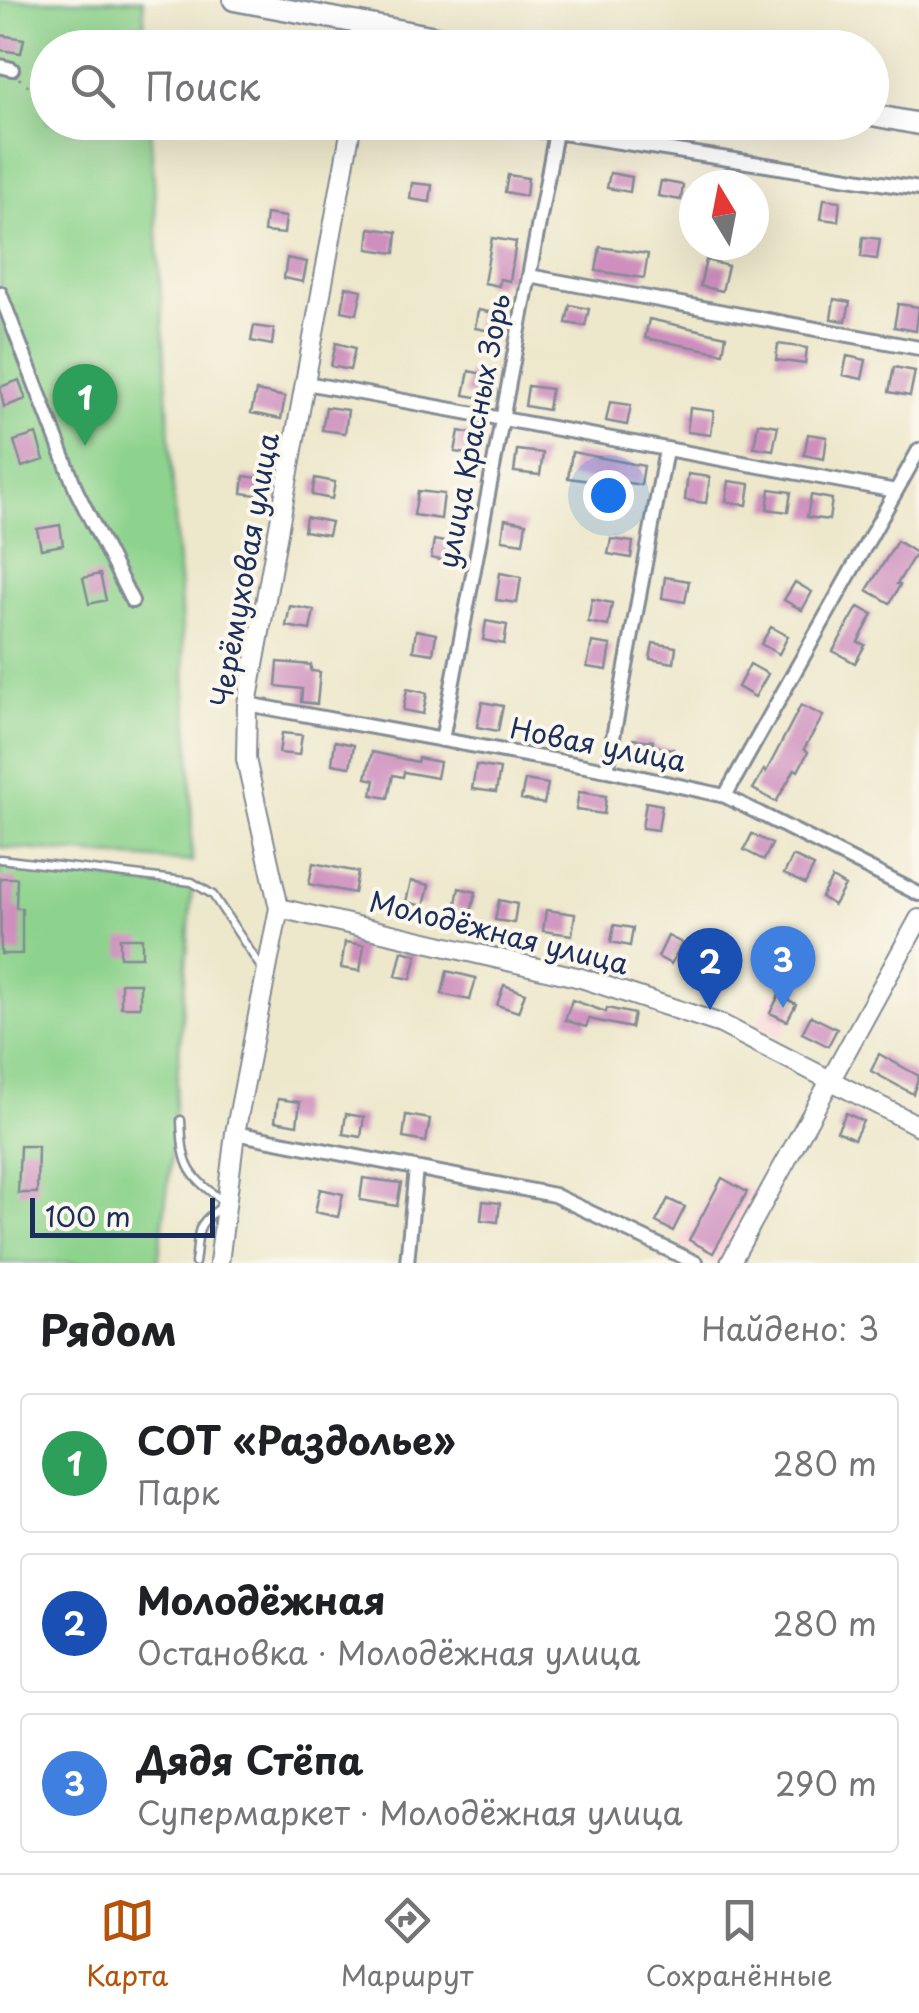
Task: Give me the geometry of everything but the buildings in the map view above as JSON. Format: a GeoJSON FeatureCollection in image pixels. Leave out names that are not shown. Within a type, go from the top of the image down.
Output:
{"type":"FeatureCollection","features":[{"type":"Feature","properties":{"kind":"main road"},"geometry":{"type":"LineString","coordinates":[[234,0],[397,30]]}},
{"type":"Feature","properties":{"kind":"main road"},"geometry":{"type":"LineString","coordinates":[[889,119],[919,124]]}},
{"type":"Feature","properties":{"kind":"street"},"geometry":{"type":"LineString","coordinates":[[374,30],[375,26]]}},
{"type":"Feature","properties":{"kind":"street","name":"Черёмуховая улица"},"geometry":{"type":"LineString","coordinates":[[219,1263],[235,1133],[279,908],[246,759],[246,704],[349,140]]}},
{"type":"Feature","properties":{"kind":"street","name":"улица Красных Зорь"},"geometry":{"type":"LineString","coordinates":[[442,740],[555,140]]}},
{"type":"Feature","properties":{"kind":"street"},"geometry":{"type":"LineString","coordinates":[[607,140],[919,189]]}},
{"type":"Feature","properties":{"kind":"street"},"geometry":{"type":"LineString","coordinates":[[530,276],[919,348]]}},
{"type":"Feature","properties":{"kind":"street"},"geometry":{"type":"LineString","coordinates":[[0,293],[77,492],[132,601]]}},
{"type":"Feature","properties":{"kind":"street"},"geometry":{"type":"LineString","coordinates":[[306,383],[896,491]]}},
{"type":"Feature","properties":{"kind":"street"},"geometry":{"type":"LineString","coordinates":[[608,770],[666,450]]}},
{"type":"Feature","properties":{"kind":"street"},"geometry":{"type":"LineString","coordinates":[[725,796],[919,450]]}},
{"type":"Feature","properties":{"kind":"street","name":"Новая улица"},"geometry":{"type":"LineString","coordinates":[[246,704],[608,770],[725,796],[919,894]]}},
{"type":"Feature","properties":{"kind":"street","name":"Молодёжная улица"},"geometry":{"type":"LineString","coordinates":[[279,908],[581,978],[721,1024],[919,1126]]}},
{"type":"Feature","properties":{"kind":"street"},"geometry":{"type":"LineString","coordinates":[[730,1263],[919,919]]}},
{"type":"Feature","properties":{"kind":"street"},"geometry":{"type":"LineString","coordinates":[[235,1133],[554,1195],[696,1263]]}},
{"type":"Feature","properties":{"kind":"street"},"geometry":{"type":"LineString","coordinates":[[408,1263],[416,1168]]}},
{"type":"Feature","properties":{"kind":"lane"},"geometry":{"type":"LineString","coordinates":[[0,859],[192,882],[213,895],[266,974]]}},
{"type":"Feature","properties":{"kind":"lane"},"geometry":{"type":"LineString","coordinates":[[181,1120],[186,1165],[199,1183],[226,1204],[196,1232],[195,1263]]}},
{"type":"Feature","properties":{"kind":"path"},"geometry":{"type":"LineString","coordinates":[[6,68],[30,86]]}},
{"type":"Feature","properties":{"kind":"shaded area"},"geometry":{"type":"Polygon","coordinates":[[[774,990],[800,1003],[781,1038],[756,1025],[774,990]]]}},
{"type":"Feature","properties":{"kind":"shaded area"},"geometry":{"type":"Polygon","coordinates":[[[719,1172],[757,1193],[718,1263],[714,1263],[679,1244],[719,1172]]]}},
{"type":"Feature","properties":{"kind":"green space"},"geometry":{"type":"Polygon","coordinates":[[[0,0],[143,0],[145,30],[30,30],[30,140],[151,140],[191,770],[192,862],[0,847],[0,0]]]}},
{"type":"Feature","properties":{"kind":"green space"},"geometry":{"type":"Polygon","coordinates":[[[0,865],[192,889],[170,1168],[158,1263],[0,1263],[0,865]]]}},
{"type":"Feature","properties":{"kind":"place","name":"СОТ «Раздолье»"},"geometry":{"type":"Point","coordinates":[85,446]}},
{"type":"Feature","properties":{"kind":"place","name":"Дядя Стёпа"},"geometry":{"type":"Point","coordinates":[783,1008]}},
{"type":"Feature","properties":{"kind":"place","name":"Молодёжная"},"geometry":{"type":"Point","coordinates":[710,1010]}}]}
